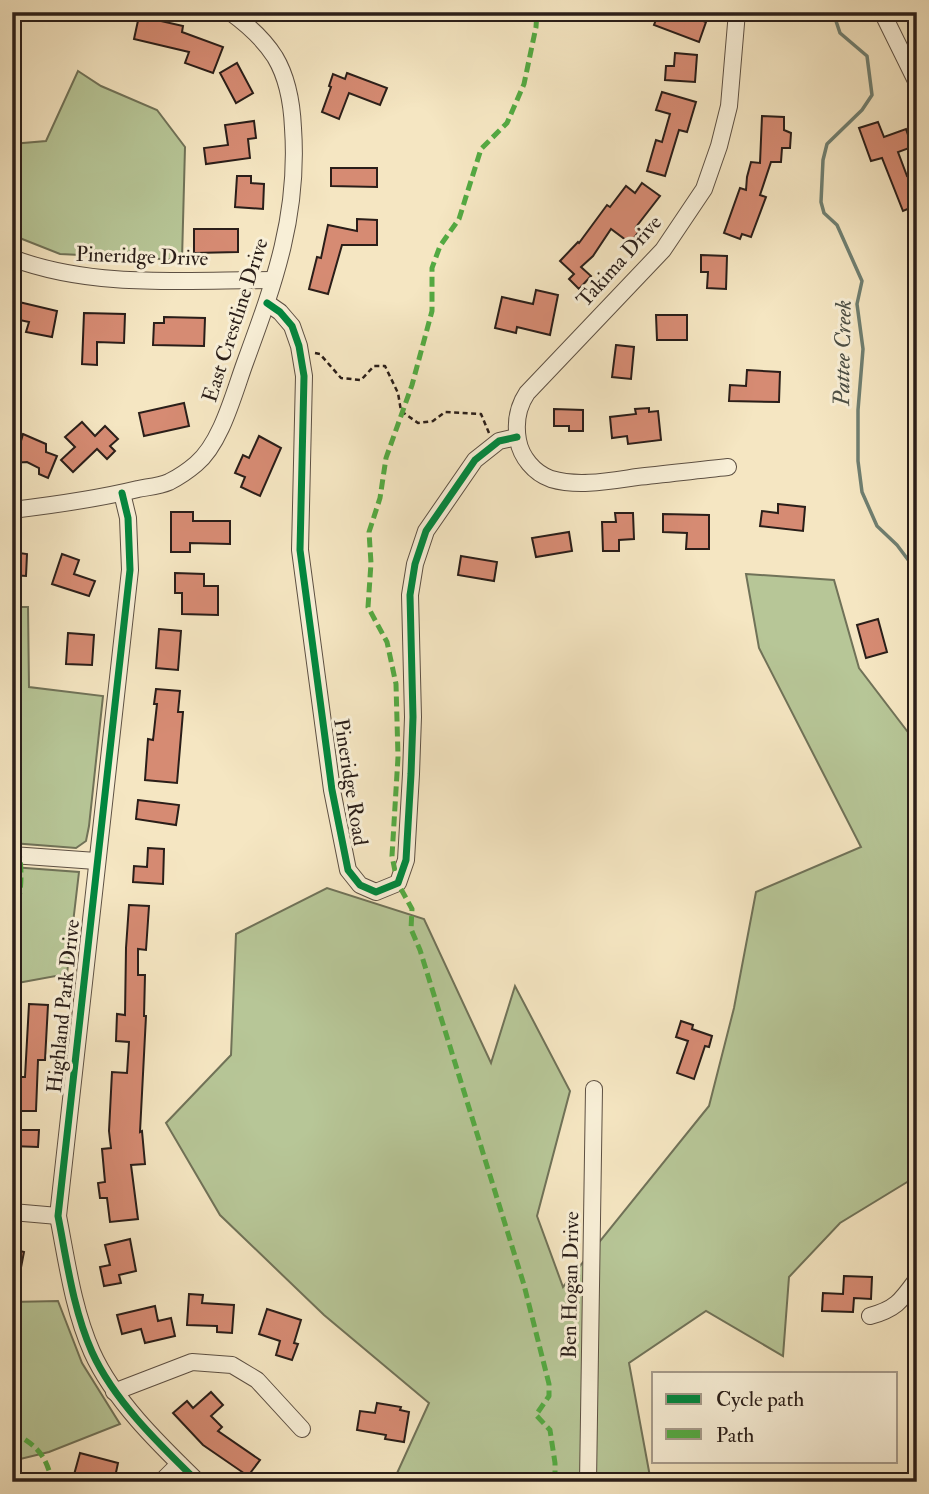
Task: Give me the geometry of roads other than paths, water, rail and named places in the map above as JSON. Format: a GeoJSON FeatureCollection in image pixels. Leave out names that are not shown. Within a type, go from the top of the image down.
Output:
{"type":"FeatureCollection","features":[{"type":"Feature","properties":{"kind":"street","name":"East Crestline Drive"},"geometry":{"type":"LineString","coordinates":[[12,510],[122,493],[169,482],[196,464],[209,449],[225,419],[267,303],[288,227],[294,186],[293,115],[288,89],[276,58],[255,31],[230,12]]}},
{"type":"Feature","properties":{"kind":"street","name":"Takima Drive"},"geometry":{"type":"LineString","coordinates":[[517,437],[517,416],[527,393],[663,250],[704,189],[729,106],[737,12]]}},
{"type":"Feature","properties":{"kind":"street"},"geometry":{"type":"LineString","coordinates":[[882,12],[917,83]]}},
{"type":"Feature","properties":{"kind":"street","name":"Pineridge Drive"},"geometry":{"type":"LineString","coordinates":[[12,258],[55,272],[91,277],[273,280]]}},
{"type":"Feature","properties":{"kind":"street","name":"Pineridge Road"},"geometry":{"type":"LineString","coordinates":[[267,303],[280,312],[292,326],[299,346],[304,376],[300,550],[332,790],[348,870],[360,885],[376,892],[398,883],[406,860],[413,717],[410,595],[415,564],[426,531],[475,460],[499,441],[517,437]]}},
{"type":"Feature","properties":{"kind":"street"},"geometry":{"type":"LineString","coordinates":[[517,437],[523,454],[534,467],[543,475],[562,481],[600,482],[728,467]]}},
{"type":"Feature","properties":{"kind":"street","name":"Highland Park Drive"},"geometry":{"type":"LineString","coordinates":[[122,493],[128,518],[130,570],[58,1216],[75,1302],[92,1352],[114,1392],[198,1482]]}},
{"type":"Feature","properties":{"kind":"street"},"geometry":{"type":"LineString","coordinates":[[12,855],[96,861]]}},
{"type":"Feature","properties":{"kind":"street","name":"Ben Hogan Drive"},"geometry":{"type":"LineString","coordinates":[[588,1482],[594,1089]]}},
{"type":"Feature","properties":{"kind":"street"},"geometry":{"type":"LineString","coordinates":[[12,1212],[58,1216]]}},
{"type":"Feature","properties":{"kind":"street"},"geometry":{"type":"LineString","coordinates":[[870,1316],[888,1311],[899,1303],[917,1279]]}},
{"type":"Feature","properties":{"kind":"street"},"geometry":{"type":"LineString","coordinates":[[114,1392],[192,1362],[232,1365],[257,1380],[302,1429]]}},
{"type":"Feature","properties":{"kind":"street"},"geometry":{"type":"LineString","coordinates":[[161,1482],[180,1464]]}},
{"type":"Feature","properties":{"kind":"waterway","name":"Pattee Creek"},"geometry":{"type":"LineString","coordinates":[[833,12],[840,33],[867,56],[872,95],[862,110],[827,144],[823,160],[821,202],[824,213],[837,225],[862,281],[857,304],[863,349],[858,410],[858,461],[862,492],[877,526],[909,561],[917,593]]}}]}
